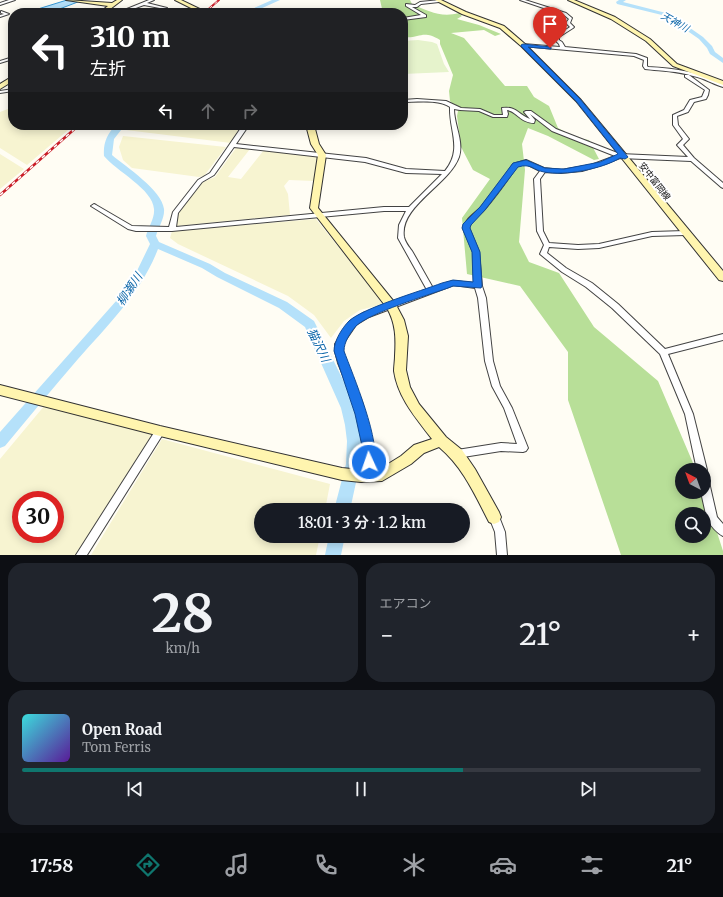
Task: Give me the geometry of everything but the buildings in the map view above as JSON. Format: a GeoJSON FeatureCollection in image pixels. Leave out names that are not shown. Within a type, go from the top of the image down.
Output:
{"type":"FeatureCollection","features":[{"type":"Feature","properties":{"kind":"street"},"geometry":{"type":"LineString","coordinates":[[0,4],[13,0]]}},
{"type":"Feature","properties":{"kind":"street"},"geometry":{"type":"LineString","coordinates":[[68,0],[114,5]]}},
{"type":"Feature","properties":{"kind":"street"},"geometry":{"type":"LineString","coordinates":[[110,8],[120,0]]}},
{"type":"Feature","properties":{"kind":"street"},"geometry":{"type":"LineString","coordinates":[[133,8],[152,0]]}},
{"type":"Feature","properties":{"kind":"street"},"geometry":{"type":"LineString","coordinates":[[177,0],[194,8]]}},
{"type":"Feature","properties":{"kind":"street"},"geometry":{"type":"LineString","coordinates":[[522,0],[565,14],[571,19],[568,23],[572,27],[557,37],[557,40],[561,43],[563,49]]}},
{"type":"Feature","properties":{"kind":"street"},"geometry":{"type":"LineString","coordinates":[[570,0],[613,18],[648,40],[675,65],[723,84]]}},
{"type":"Feature","properties":{"kind":"street"},"geometry":{"type":"LineString","coordinates":[[408,19],[424,16],[407,6],[416,6],[423,1],[438,1]]}},
{"type":"Feature","properties":{"kind":"street","name":"安中富岡線"},"geometry":{"type":"LineString","coordinates":[[438,1],[464,13],[502,27],[523,45],[578,100],[622,156],[723,278]]}},
{"type":"Feature","properties":{"kind":"street"},"geometry":{"type":"LineString","coordinates":[[145,4],[165,8]]}},
{"type":"Feature","properties":{"kind":"street"},"geometry":{"type":"LineString","coordinates":[[523,45],[635,55],[646,60],[645,66],[647,68],[668,68],[723,84]]}},
{"type":"Feature","properties":{"kind":"street"},"geometry":{"type":"LineString","coordinates":[[680,72],[707,90],[704,98],[692,101],[686,112],[675,115],[674,118],[676,126],[686,139],[680,145],[692,159],[723,186]]}},
{"type":"Feature","properties":{"kind":"street"},"geometry":{"type":"LineString","coordinates":[[408,100],[446,102],[452,106],[480,110],[498,117],[506,114],[504,109],[510,109],[522,118],[532,122],[533,120],[526,112],[531,112],[554,130],[622,156],[692,159]]}},
{"type":"Feature","properties":{"kind":"street"},"geometry":{"type":"LineString","coordinates":[[431,291],[401,238],[400,231],[409,209],[438,184],[453,165],[458,147],[454,121],[451,117],[452,106]]}},
{"type":"Feature","properties":{"kind":"street"},"geometry":{"type":"LineString","coordinates":[[169,228],[175,213],[200,181],[212,174],[243,130]]}},
{"type":"Feature","properties":{"kind":"street"},"geometry":{"type":"LineString","coordinates":[[311,130],[315,144],[322,155],[314,208],[391,306],[398,320],[402,336],[400,370],[404,388],[415,407],[441,442],[457,454],[470,472],[494,517],[500,532],[502,555]]}},
{"type":"Feature","properties":{"kind":"street"},"geometry":{"type":"LineString","coordinates":[[233,145],[366,160],[396,169],[418,172],[435,171],[447,173]]}},
{"type":"Feature","properties":{"kind":"street"},"geometry":{"type":"LineString","coordinates":[[457,454],[501,447],[523,448],[508,408],[496,386],[489,361],[482,298],[478,286],[476,252],[466,228],[467,224],[482,209],[515,165],[526,162],[544,170],[564,171],[593,166],[622,156]]}},
{"type":"Feature","properties":{"kind":"street"},"geometry":{"type":"LineString","coordinates":[[544,170],[537,179],[540,231],[547,245]]}},
{"type":"Feature","properties":{"kind":"street"},"geometry":{"type":"LineString","coordinates":[[94,206],[130,228],[147,229],[384,209],[409,209]]}},
{"type":"Feature","properties":{"kind":"street"},"geometry":{"type":"LineString","coordinates":[[547,245],[578,247],[599,246],[652,234],[686,234]]}},
{"type":"Feature","properties":{"kind":"street"},"geometry":{"type":"LineString","coordinates":[[547,245],[543,254],[615,306],[663,352],[689,414],[700,463]]}},
{"type":"Feature","properties":{"kind":"street"},"geometry":{"type":"LineString","coordinates":[[358,476],[369,462],[368,446],[358,402],[342,362],[339,344],[345,334],[359,319],[453,283],[478,286]]}},
{"type":"Feature","properties":{"kind":"street"},"geometry":{"type":"LineString","coordinates":[[663,352],[723,337]]}},
{"type":"Feature","properties":{"kind":"street"},"geometry":{"type":"LineString","coordinates":[[0,390],[160,431],[342,474],[358,476],[382,475],[406,460],[419,448],[441,442]]}},
{"type":"Feature","properties":{"kind":"street"},"geometry":{"type":"LineString","coordinates":[[81,555],[160,431]]}},
{"type":"Feature","properties":{"kind":"street"},"geometry":{"type":"LineString","coordinates":[[708,499],[712,519],[723,530]]}},
{"type":"Feature","properties":{"kind":"shaded area"},"geometry":{"type":"Polygon","coordinates":[[[8,109],[8,130],[68,130],[27,165],[0,148],[0,112],[8,109]]]}},
{"type":"Feature","properties":{"kind":"shaded area"},"geometry":{"type":"Polygon","coordinates":[[[126,130],[238,130],[231,143],[126,130]]]}},
{"type":"Feature","properties":{"kind":"shaded area"},"geometry":{"type":"Polygon","coordinates":[[[123,136],[226,147],[204,176],[199,177],[132,168],[123,160],[119,147],[123,136]]]}},
{"type":"Feature","properties":{"kind":"shaded area"},"geometry":{"type":"Polygon","coordinates":[[[236,148],[250,149],[228,177],[241,179],[264,150],[319,157],[314,181],[289,180],[284,186],[288,194],[290,215],[177,226],[178,213],[203,182],[215,177],[236,148]]]}},
{"type":"Feature","properties":{"kind":"shaded area"},"geometry":{"type":"Polygon","coordinates":[[[0,154],[24,169],[0,189],[0,154]]]}},
{"type":"Feature","properties":{"kind":"shaded area"},"geometry":{"type":"Polygon","coordinates":[[[316,219],[384,304],[360,310],[344,321],[331,338],[314,315],[288,296],[178,244],[170,238],[172,231],[316,219]]]}},
{"type":"Feature","properties":{"kind":"shaded area"},"geometry":{"type":"Polygon","coordinates":[[[45,405],[152,432],[153,436],[76,555],[0,555],[0,459],[45,405]]]}},
{"type":"Feature","properties":{"kind":"shaded area"},"geometry":{"type":"Polygon","coordinates":[[[162,439],[330,484],[326,503],[254,503],[254,543],[319,543],[316,555],[91,555],[162,439]]]}},
{"type":"Feature","properties":{"kind":"green space"},"geometry":{"type":"Polygon","coordinates":[[[380,0],[410,0],[412,4],[435,13],[446,15],[459,13],[462,16],[457,19],[479,25],[501,34],[495,36],[484,30],[451,33],[464,38],[505,86],[527,86],[534,97],[549,106],[558,128],[576,138],[589,140],[599,159],[594,160],[548,136],[528,128],[522,144],[525,170],[519,242],[529,262],[559,273],[594,327],[658,381],[693,463],[675,463],[675,499],[706,499],[709,507],[675,507],[675,543],[711,543],[711,514],[723,555],[621,555],[568,400],[568,352],[520,286],[467,274],[462,218],[490,179],[473,170],[461,147],[457,116],[458,111],[450,101],[449,91],[453,75],[440,44],[440,40],[429,35],[408,37],[408,8],[382,8],[380,0]]]}},
{"type":"Feature","properties":{"kind":"green space"},"geometry":{"type":"Polygon","coordinates":[[[418,40],[437,44],[444,64],[449,72],[408,74],[408,41],[418,40]]]}},
{"type":"Feature","properties":{"kind":"water"},"geometry":{"type":"Polygon","coordinates":[[[67,0],[83,0],[62,8],[41,8],[67,0]]]}},
{"type":"Feature","properties":{"kind":"waterway","name":"柳瀬川"},"geometry":{"type":"LineString","coordinates":[[258,8],[277,0]]}},
{"type":"Feature","properties":{"kind":"waterway","name":"天神川"},"geometry":{"type":"LineString","coordinates":[[623,0],[619,3],[668,15],[701,38],[710,47],[712,53],[723,61]]}},
{"type":"Feature","properties":{"kind":"waterway","name":"柳瀬川"},"geometry":{"type":"LineString","coordinates":[[116,130],[108,142],[108,156],[138,181],[158,203],[159,212],[151,236],[155,244]]}},
{"type":"Feature","properties":{"kind":"waterway","name":"柳瀬川"},"geometry":{"type":"LineString","coordinates":[[0,442],[65,365],[121,303],[140,276],[155,244]]}},
{"type":"Feature","properties":{"kind":"waterway","name":"猫沢川"},"geometry":{"type":"LineString","coordinates":[[155,244],[206,266],[221,275],[283,305],[310,324],[348,408],[352,425],[354,441],[353,464],[344,503]]}},
{"type":"Feature","properties":{"kind":"waterway","name":"猫沢川"},"geometry":{"type":"LineString","coordinates":[[333,555],[336,543]]}},
{"type":"Feature","properties":{"kind":"railway"},"geometry":{"type":"LineString","coordinates":[[210,8],[219,0]]}},
{"type":"Feature","properties":{"kind":"railway"},"geometry":{"type":"LineString","coordinates":[[0,195],[73,130]]}},
{"type":"Feature","properties":{"kind":"route"},"geometry":{"type":"LineString","coordinates":[[369,462],[368,446],[358,402],[339,351],[339,344],[353,323],[366,315],[400,304],[453,283],[478,286],[476,252],[466,228],[467,224],[482,209],[515,165],[521,162],[526,162],[544,170],[564,171],[601,164],[619,156],[625,157],[578,100],[523,45],[550,48]]}}]}
